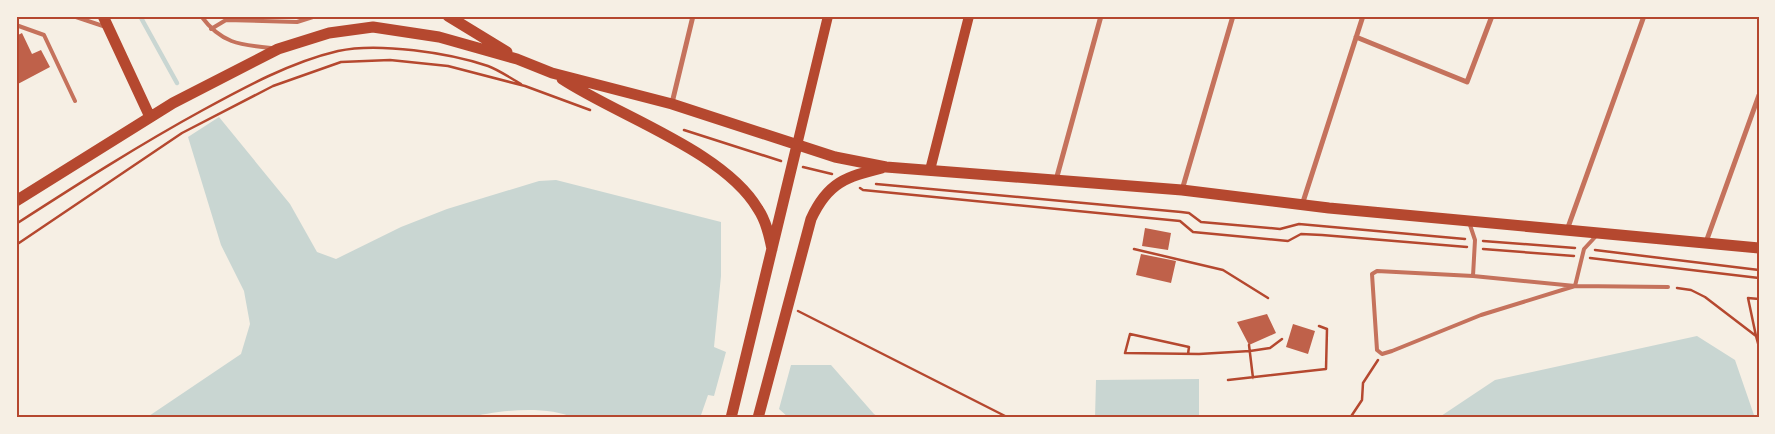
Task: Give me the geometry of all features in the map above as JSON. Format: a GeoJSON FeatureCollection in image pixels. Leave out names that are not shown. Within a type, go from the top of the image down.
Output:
{"type":"FeatureCollection","features":[{"type":"Feature","properties":{"kind":"main road"},"geometry":{"type":"LineString","coordinates":[[103,16],[150,117]]}},
{"type":"Feature","properties":{"kind":"main road"},"geometry":{"type":"LineString","coordinates":[[448,16],[517,59]]}},
{"type":"Feature","properties":{"kind":"main road"},"geometry":{"type":"LineString","coordinates":[[731,418],[828,16]]}},
{"type":"Feature","properties":{"kind":"main road"},"geometry":{"type":"LineString","coordinates":[[930,170],[969,16]]}},
{"type":"Feature","properties":{"kind":"main road"},"geometry":{"type":"LineString","coordinates":[[16,201],[150,117],[201,88],[278,49],[329,33],[373,28],[440,37],[517,59],[552,73],[672,104],[836,158],[886,166],[1182,190],[1302,205],[1598,234],[1706,242],[1756,249]]}},
{"type":"Feature","properties":{"kind":"main road"},"geometry":{"type":"LineString","coordinates":[[552,73],[584,94],[686,146],[712,162],[739,184],[758,208],[768,231],[772,249]]}},
{"type":"Feature","properties":{"kind":"main road"},"geometry":{"type":"LineString","coordinates":[[758,418],[811,218],[817,206],[825,194],[847,177],[886,166]]}},
{"type":"Feature","properties":{"kind":"street"},"geometry":{"type":"LineString","coordinates":[[672,104],[693,16]]}},
{"type":"Feature","properties":{"kind":"street"},"geometry":{"type":"LineString","coordinates":[[1056,180],[1101,16]]}},
{"type":"Feature","properties":{"kind":"street"},"geometry":{"type":"LineString","coordinates":[[1182,190],[1233,16]]}},
{"type":"Feature","properties":{"kind":"street"},"geometry":{"type":"LineString","coordinates":[[1302,205],[1363,16]]}},
{"type":"Feature","properties":{"kind":"street"},"geometry":{"type":"LineString","coordinates":[[1356,37],[1467,82],[1492,16]]}},
{"type":"Feature","properties":{"kind":"street"},"geometry":{"type":"LineString","coordinates":[[1566,230],[1644,16]]}},
{"type":"Feature","properties":{"kind":"street"},"geometry":{"type":"LineString","coordinates":[[1706,242],[1759,95]]}},
{"type":"Feature","properties":{"kind":"lane"},"geometry":{"type":"LineString","coordinates":[[73,16],[109,28]]}},
{"type":"Feature","properties":{"kind":"lane"},"geometry":{"type":"LineString","coordinates":[[201,16],[211,29],[224,39],[236,43],[278,49]]}},
{"type":"Feature","properties":{"kind":"lane"},"geometry":{"type":"LineString","coordinates":[[211,29],[226,20],[297,22],[316,16]]}},
{"type":"Feature","properties":{"kind":"lane"},"geometry":{"type":"LineString","coordinates":[[16,26],[44,35],[75,101]]}},
{"type":"Feature","properties":{"kind":"lane"},"geometry":{"type":"LineString","coordinates":[[1468,221],[1475,240],[1473,276]]}},
{"type":"Feature","properties":{"kind":"lane"},"geometry":{"type":"LineString","coordinates":[[1575,286],[1584,249],[1598,234]]}},
{"type":"Feature","properties":{"kind":"lane"},"geometry":{"type":"LineString","coordinates":[[1575,286],[1482,315],[1382,354],[1377,350],[1372,274],[1377,271],[1473,276],[1575,286],[1668,288]]}},
{"type":"Feature","properties":{"kind":"path"},"geometry":{"type":"LineString","coordinates":[[16,224],[97,170],[239,90],[302,63],[339,51],[360,49],[398,50],[452,57],[489,67],[525,86]]}},
{"type":"Feature","properties":{"kind":"path"},"geometry":{"type":"LineString","coordinates":[[16,245],[182,134],[273,86],[324,66],[341,62],[390,60],[448,66],[525,86],[591,111]]}},
{"type":"Feature","properties":{"kind":"path"},"geometry":{"type":"LineString","coordinates":[[682,129],[792,164],[847,177],[863,190],[1180,221],[1193,232],[1288,241],[1301,234],[1324,235],[1582,257],[1759,278]]}},
{"type":"Feature","properties":{"kind":"path"},"geometry":{"type":"LineString","coordinates":[[875,183],[1189,213],[1201,222],[1280,229],[1299,224],[1584,249],[1759,270]]}},
{"type":"Feature","properties":{"kind":"path"},"geometry":{"type":"LineString","coordinates":[[1134,248],[1223,270],[1268,298]]}},
{"type":"Feature","properties":{"kind":"path"},"geometry":{"type":"LineString","coordinates":[[1668,288],[1691,290],[1705,297],[1757,336]]}},
{"type":"Feature","properties":{"kind":"path"},"geometry":{"type":"LineString","coordinates":[[1759,299],[1748,298],[1759,347]]}},
{"type":"Feature","properties":{"kind":"path"},"geometry":{"type":"LineString","coordinates":[[788,305],[1009,418]]}},
{"type":"Feature","properties":{"kind":"path"},"geometry":{"type":"LineString","coordinates":[[1228,380],[1326,369],[1327,329],[1319,326]]}},
{"type":"Feature","properties":{"kind":"path"},"geometry":{"type":"LineString","coordinates":[[1188,354],[1189,346],[1130,334],[1125,353],[1188,354],[1250,351],[1270,348],[1282,339]]}},
{"type":"Feature","properties":{"kind":"path"},"geometry":{"type":"LineString","coordinates":[[1249,345],[1252,378]]}},
{"type":"Feature","properties":{"kind":"path"},"geometry":{"type":"LineString","coordinates":[[1350,418],[1362,400],[1363,384],[1382,354]]}},
{"type":"Feature","properties":{"kind":"shaded area"},"geometry":{"type":"Polygon","coordinates":[[[219,117],[290,204],[317,252],[336,259],[401,227],[447,209],[539,181],[556,180],[721,222],[721,276],[714,347],[726,352],[714,396],[708,395],[700,418],[574,418],[550,411],[522,410],[468,418],[146,418],[241,354],[250,324],[244,291],[221,245],[188,137],[219,117]]]}},
{"type":"Feature","properties":{"kind":"shaded area"},"geometry":{"type":"Polygon","coordinates":[[[1697,336],[1735,360],[1755,418],[1438,418],[1495,380],[1697,336]]]}},
{"type":"Feature","properties":{"kind":"shaded area"},"geometry":{"type":"Polygon","coordinates":[[[791,365],[831,365],[874,414],[880,418],[789,418],[779,409],[791,365]]]}},
{"type":"Feature","properties":{"kind":"shaded area"},"geometry":{"type":"Polygon","coordinates":[[[1199,379],[1199,418],[1095,418],[1096,380],[1199,379]]]}},
{"type":"Feature","properties":{"kind":"building"},"geometry":{"type":"Polygon","coordinates":[[[22,33],[32,54],[41,50],[50,67],[16,85],[16,36],[22,33]]]}},
{"type":"Feature","properties":{"kind":"building"},"geometry":{"type":"Polygon","coordinates":[[[1145,228],[1171,233],[1168,250],[1142,246],[1145,228]]]}},
{"type":"Feature","properties":{"kind":"building"},"geometry":{"type":"Polygon","coordinates":[[[1141,254],[1176,261],[1171,283],[1136,275],[1141,254]]]}},
{"type":"Feature","properties":{"kind":"building"},"geometry":{"type":"Polygon","coordinates":[[[1267,314],[1276,333],[1249,345],[1237,322],[1267,314]]]}},
{"type":"Feature","properties":{"kind":"building"},"geometry":{"type":"Polygon","coordinates":[[[1293,324],[1315,331],[1308,354],[1286,347],[1293,324]]]}},
{"type":"Feature","properties":{"kind":"waterway"},"geometry":{"type":"LineString","coordinates":[[140,16],[177,83]]}}]}
